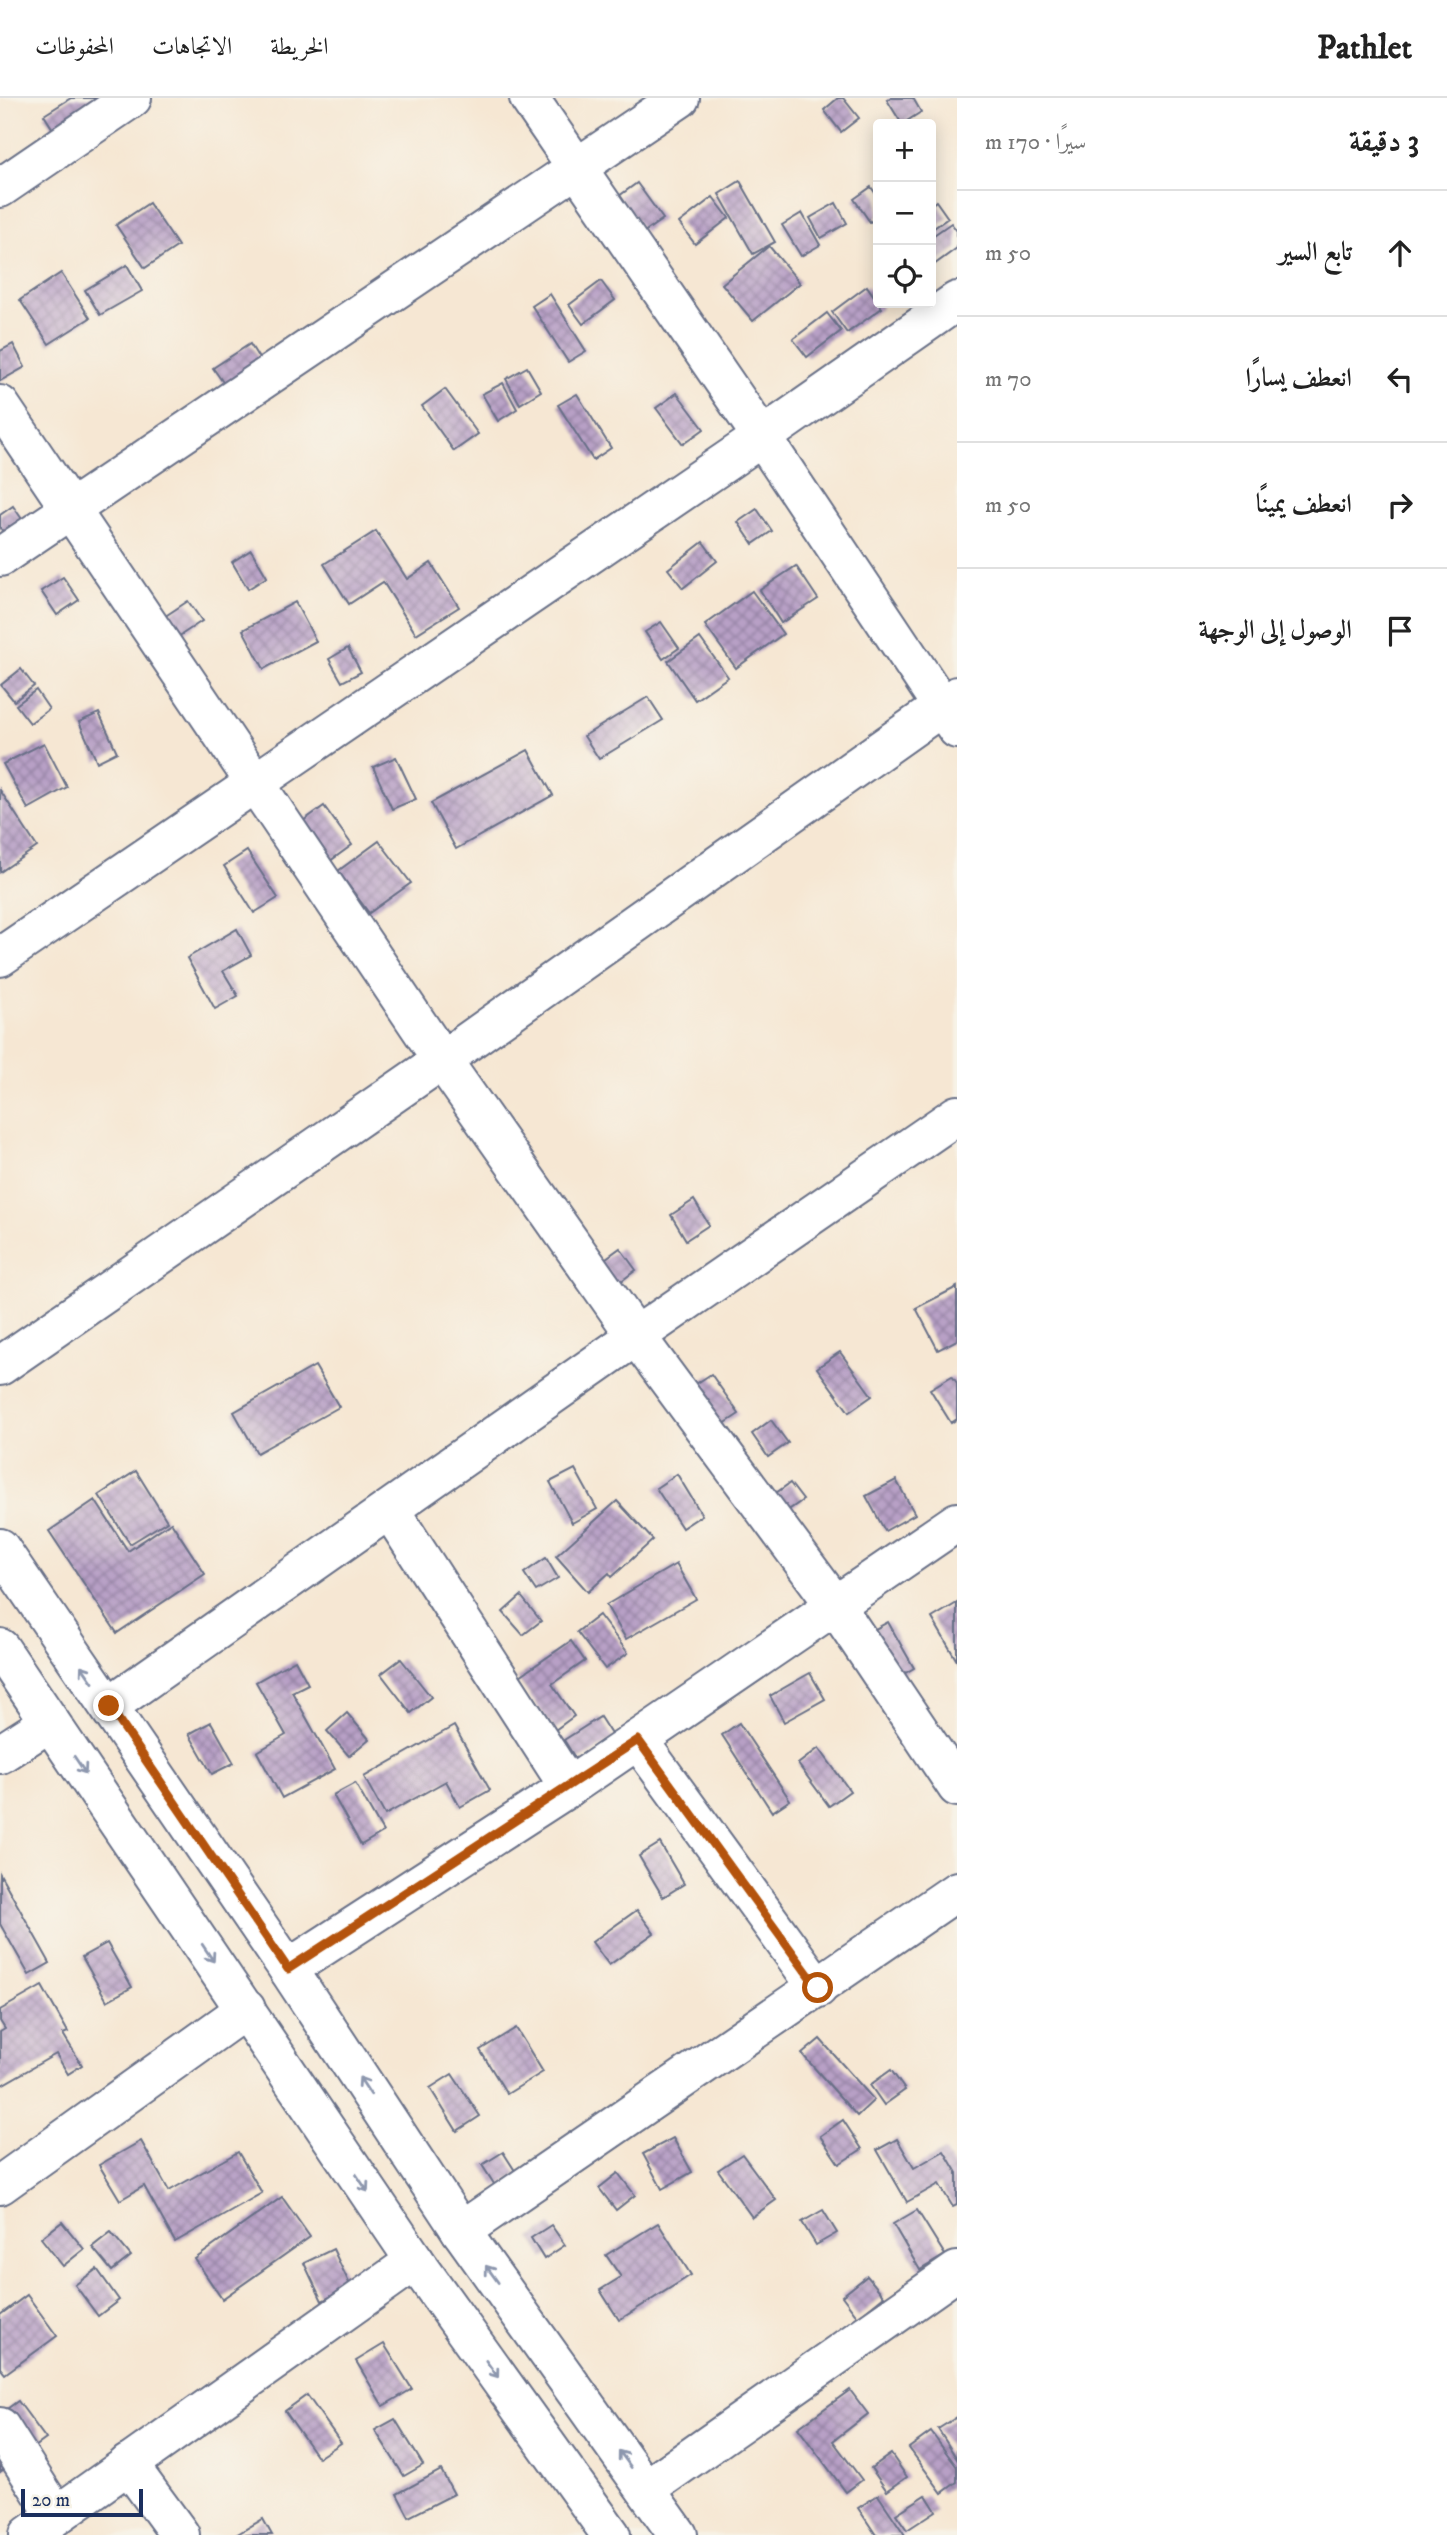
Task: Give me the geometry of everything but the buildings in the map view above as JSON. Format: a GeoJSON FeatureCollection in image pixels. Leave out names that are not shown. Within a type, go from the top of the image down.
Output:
{"type":"FeatureCollection","features":[{"type":"Feature","properties":{"kind":"street"},"geometry":{"type":"LineString","coordinates":[[0,188],[132,98]]}},
{"type":"Feature","properties":{"kind":"street"},"geometry":{"type":"LineString","coordinates":[[0,1366],[952,710],[529,98]]}},
{"type":"Feature","properties":{"kind":"street"},"geometry":{"type":"LineString","coordinates":[[0,557],[680,98]]}},
{"type":"Feature","properties":{"kind":"street"},"geometry":{"type":"LineString","coordinates":[[0,957],[957,301]]}},
{"type":"Feature","properties":{"kind":"street"},"geometry":{"type":"LineString","coordinates":[[0,405],[442,1060],[636,1336],[835,1605],[957,1787]]}},
{"type":"Feature","properties":{"kind":"street"},"geometry":{"type":"LineString","coordinates":[[109,1706],[636,1336],[957,1115]]}},
{"type":"Feature","properties":{"kind":"street"},"geometry":{"type":"LineString","coordinates":[[390,1510],[569,1787]]}},
{"type":"Feature","properties":{"kind":"street"},"geometry":{"type":"LineString","coordinates":[[288,1969],[569,1787],[957,1522]]}},
{"type":"Feature","properties":{"kind":"street"},"geometry":{"type":"LineString","coordinates":[[0,1548],[288,1969],[461,2231],[678,2535]]}},
{"type":"Feature","properties":{"kind":"street"},"geometry":{"type":"LineString","coordinates":[[0,1648],[598,2530]]}},
{"type":"Feature","properties":{"kind":"street"},"geometry":{"type":"LineString","coordinates":[[0,1754],[50,1722]]}},
{"type":"Feature","properties":{"kind":"street"},"geometry":{"type":"LineString","coordinates":[[638,1740],[818,1988]]}},
{"type":"Feature","properties":{"kind":"street"},"geometry":{"type":"LineString","coordinates":[[461,2231],[957,1891]]}},
{"type":"Feature","properties":{"kind":"street"},"geometry":{"type":"LineString","coordinates":[[0,2185],[246,2009]]}},
{"type":"Feature","properties":{"kind":"street"},"geometry":{"type":"LineString","coordinates":[[0,2427],[42,2525],[415,2262]]}},
{"type":"Feature","properties":{"kind":"street"},"geometry":{"type":"LineString","coordinates":[[646,2489],[957,2271]]}},
{"type":"Feature","properties":{"kind":"street"},"geometry":{"type":"LineString","coordinates":[[128,2465],[180,2535]]}},
{"type":"Feature","properties":{"kind":"route"},"geometry":{"type":"LineString","coordinates":[[109,1706],[288,1969],[638,1740],[818,1988]]}}]}
